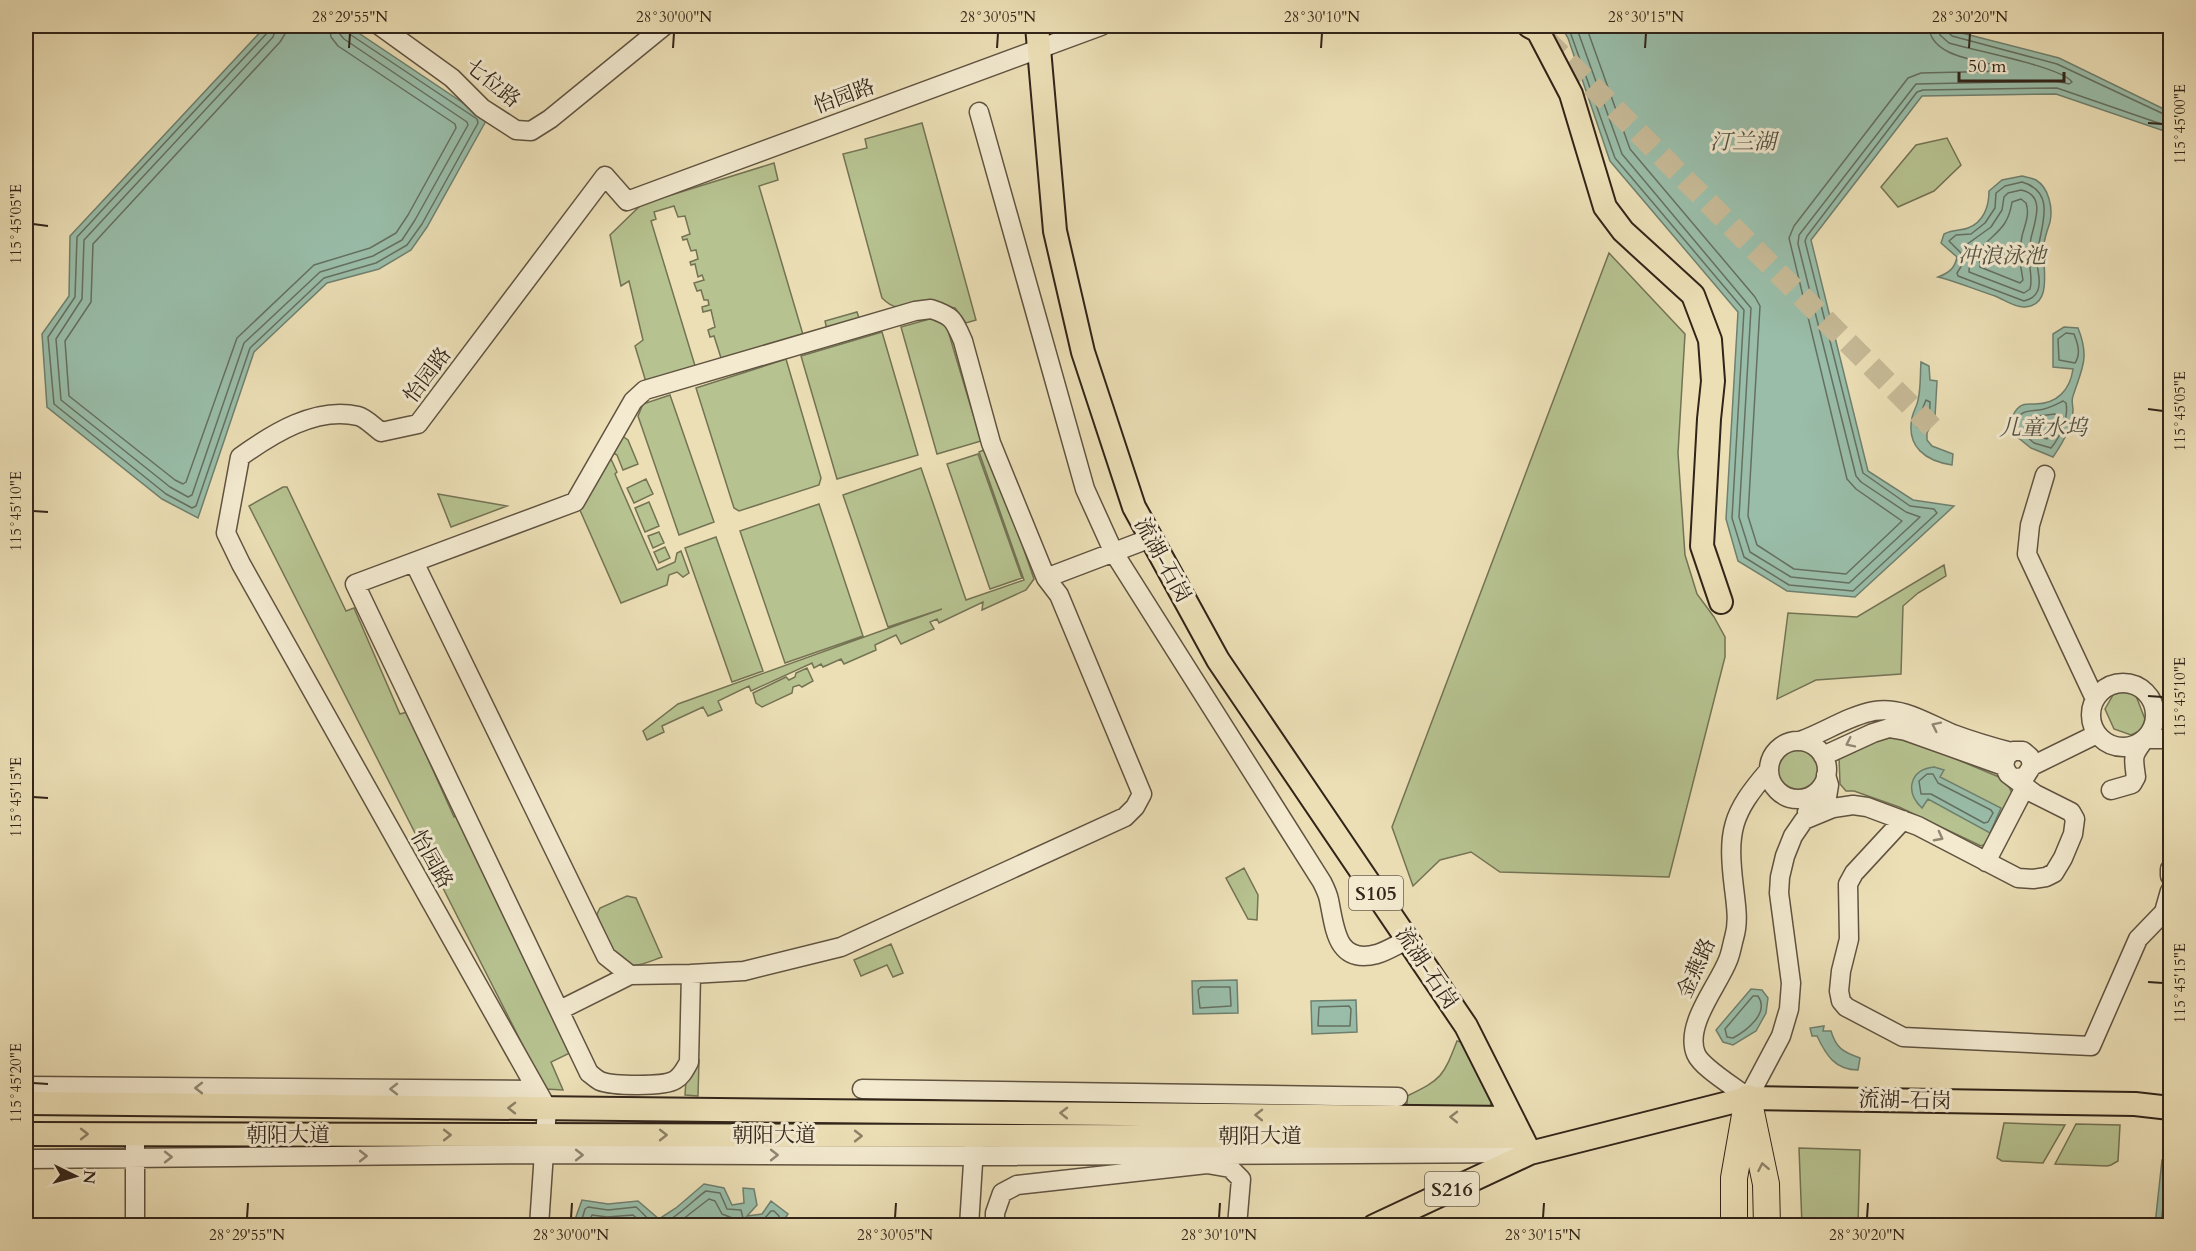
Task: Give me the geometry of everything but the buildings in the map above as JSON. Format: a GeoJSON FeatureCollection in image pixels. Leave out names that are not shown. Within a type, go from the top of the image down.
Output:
{"type":"FeatureCollection","features":[{"type":"Feature","properties":{"kind":"highway"},"geometry":{"type":"LineString","coordinates":[[1734,1226],[1734,1179],[1748,1098]]}},
{"type":"Feature","properties":{"kind":"highway"},"geometry":{"type":"LineString","coordinates":[[1748,1098],[1766,1184],[1767,1226]]}},
{"type":"Feature","properties":{"kind":"main road","name":"流湖-石岗"},"geometry":{"type":"LineString","coordinates":[[1037,26],[1055,231],[1083,352],[1134,507],[1218,660],[1466,1026],[1522,1136],[1748,1098],[2124,1104],[2170,1108]]}},
{"type":"Feature","properties":{"kind":"main road"},"geometry":{"type":"LineString","coordinates":[[1529,26],[1538,32],[1572,94],[1605,207],[1623,231],[1693,295],[1710,340],[1713,381],[1702,546],[1721,602]]}},
{"type":"Feature","properties":{"kind":"main road","name":"朝阳大道"},"geometry":{"type":"LineString","coordinates":[[26,1103],[542,1099],[1522,1136]]}},
{"type":"Feature","properties":{"kind":"main road","name":"朝阳大道"},"geometry":{"type":"LineString","coordinates":[[26,1134],[135,1134],[545,1145],[974,1146],[1522,1136]]}},
{"type":"Feature","properties":{"kind":"main road","name":"S216"},"geometry":{"type":"LineString","coordinates":[[1374,1226],[1522,1136]]}},
{"type":"Feature","properties":{"kind":"street","name":"七位路"},"geometry":{"type":"LineString","coordinates":[[380,26],[452,78],[482,108],[516,130],[531,131],[550,119],[664,26]]}},
{"type":"Feature","properties":{"kind":"street","name":"怡园路"},"geometry":{"type":"LineString","coordinates":[[542,1099],[241,564],[226,533],[240,457],[266,438],[284,429],[302,421],[331,414],[360,416],[381,432],[418,424],[605,176],[627,201],[1101,26]]}},
{"type":"Feature","properties":{"kind":"street"},"geometry":{"type":"LineString","coordinates":[[979,112],[1084,489],[1114,553],[1322,882],[1329,898],[1336,936],[1342,945],[1351,953],[1362,956],[1378,954],[1407,940]]}},
{"type":"Feature","properties":{"kind":"street"},"geometry":{"type":"LineString","coordinates":[[560,1010],[630,975],[744,970],[841,947],[1125,817],[1135,807],[1142,794],[1136,776],[1059,595],[1046,578],[991,443],[960,333],[947,314],[931,309],[915,311],[645,390],[633,401],[575,502],[355,584],[589,1072],[599,1081],[610,1083],[663,1084],[674,1081],[689,1062],[691,974]]}},
{"type":"Feature","properties":{"kind":"street"},"geometry":{"type":"LineString","coordinates":[[2045,475],[2030,525],[2027,554],[2095,699]]}},
{"type":"Feature","properties":{"kind":"street"},"geometry":{"type":"LineString","coordinates":[[1046,578],[1151,538]]}},
{"type":"Feature","properties":{"kind":"street"},"geometry":{"type":"LineString","coordinates":[[414,562],[606,956],[630,975]]}},
{"type":"Feature","properties":{"kind":"street"},"geometry":{"type":"LineString","coordinates":[[2111,790],[2132,784],[2136,777],[2133,754],[2145,739],[2152,730],[2155,708],[2143,690],[2133,684],[2112,685],[2102,691],[2095,699],[2091,718],[2096,731],[2105,742],[2126,747],[2136,745],[2145,739],[2170,736]]}},
{"type":"Feature","properties":{"kind":"street","name":"金燕路"},"geometry":{"type":"LineString","coordinates":[[1827,780],[1837,796],[1903,820],[1918,826],[2018,878],[2033,879],[2054,873],[2073,834],[2075,819],[2071,812],[2024,773],[1925,720],[1890,710],[1875,711],[1856,716],[1820,734],[1782,745],[1774,752],[1770,761],[1770,776],[1748,810],[1740,852],[1746,906],[1744,931],[1730,974],[1711,1009],[1701,1034],[1702,1044],[1708,1057],[1748,1098],[1781,1036],[1789,1009],[1791,983],[1779,893],[1785,856],[1793,836],[1804,820],[1813,815],[1833,808],[1853,805],[1867,807]]}},
{"type":"Feature","properties":{"kind":"street","name":"金燕路"},"geometry":{"type":"LineString","coordinates":[[1823,756],[1872,733],[1889,728],[1906,731],[2024,773]]}},
{"type":"Feature","properties":{"kind":"street"},"geometry":{"type":"LineString","coordinates":[[1988,863],[2024,773],[2096,731]]}},
{"type":"Feature","properties":{"kind":"street"},"geometry":{"type":"LineString","coordinates":[[1748,1098],[1780,1016],[1785,978],[1774,908],[1773,883],[1779,840],[1798,819],[1827,797],[1826,766],[1823,756],[1818,748],[1800,741]]}},
{"type":"Feature","properties":{"kind":"street"},"geometry":{"type":"LineString","coordinates":[[1770,776],[1782,794],[1791,798],[1800,798],[1817,791],[1827,780]]}},
{"type":"Feature","properties":{"kind":"street"},"geometry":{"type":"LineString","coordinates":[[1903,820],[1854,873],[1848,884],[1849,939],[1841,971],[1839,991],[1846,1007],[1903,1037],[2091,1046],[2138,939],[2164,912],[2170,891]]}},
{"type":"Feature","properties":{"kind":"street"},"geometry":{"type":"LineString","coordinates":[[2170,869],[2170,876]]}},
{"type":"Feature","properties":{"kind":"street"},"geometry":{"type":"LineString","coordinates":[[26,1086],[542,1099],[545,1145],[539,1226]]}},
{"type":"Feature","properties":{"kind":"street"},"geometry":{"type":"LineString","coordinates":[[862,1089],[1398,1097]]}},
{"type":"Feature","properties":{"kind":"street"},"geometry":{"type":"LineString","coordinates":[[135,1134],[135,1226]]}},
{"type":"Feature","properties":{"kind":"street"},"geometry":{"type":"LineString","coordinates":[[26,1159],[135,1158],[545,1145]]}},
{"type":"Feature","properties":{"kind":"street"},"geometry":{"type":"LineString","coordinates":[[1115,1145],[1130,1172]]}},
{"type":"Feature","properties":{"kind":"street"},"geometry":{"type":"LineString","coordinates":[[969,1226],[974,1146]]}},
{"type":"Feature","properties":{"kind":"street"},"geometry":{"type":"LineString","coordinates":[[995,1226],[995,1213],[1002,1193],[1017,1185],[1207,1164],[1230,1168],[1241,1179],[1237,1226]]}},
{"type":"Feature","properties":{"kind":"shaded area"},"geometry":{"type":"Polygon","coordinates":[[[922,123],[976,320],[966,323],[955,308],[927,303],[899,307],[882,298],[843,154],[867,148],[865,139],[922,123]]]}},
{"type":"Feature","properties":{"kind":"shaded area"},"geometry":{"type":"Polygon","coordinates":[[[1947,138],[1961,165],[1934,191],[1898,207],[1881,187],[1916,145],[1947,138]]]}},
{"type":"Feature","properties":{"kind":"shaded area"},"geometry":{"type":"Polygon","coordinates":[[[774,163],[778,180],[759,186],[804,338],[722,361],[714,336],[710,337],[708,330],[715,327],[711,310],[703,312],[702,307],[709,305],[708,300],[704,300],[701,290],[697,291],[694,283],[704,280],[702,275],[698,277],[695,264],[691,265],[690,262],[698,259],[696,250],[691,251],[687,239],[683,240],[682,237],[690,234],[685,216],[678,217],[674,206],[654,212],[656,219],[651,221],[696,369],[646,382],[635,346],[643,340],[629,281],[621,286],[610,235],[642,204],[774,163]]]}},
{"type":"Feature","properties":{"kind":"shaded area"},"geometry":{"type":"Polygon","coordinates":[[[1609,253],[1685,334],[1678,453],[1685,555],[1697,594],[1725,637],[1725,657],[1669,877],[1500,872],[1471,852],[1440,860],[1413,886],[1392,827],[1609,253]]]}},
{"type":"Feature","properties":{"kind":"shaded area"},"geometry":{"type":"Polygon","coordinates":[[[857,312],[860,321],[827,330],[825,321],[857,312]]]}},
{"type":"Feature","properties":{"kind":"shaded area"},"geometry":{"type":"Polygon","coordinates":[[[940,316],[946,324],[981,441],[937,454],[901,327],[940,316]]]}},
{"type":"Feature","properties":{"kind":"shaded area"},"geometry":{"type":"Polygon","coordinates":[[[882,332],[918,455],[837,479],[801,356],[882,332]]]}},
{"type":"Feature","properties":{"kind":"shaded area"},"geometry":{"type":"Polygon","coordinates":[[[786,359],[821,478],[819,485],[739,511],[734,508],[696,388],[786,359]]]}},
{"type":"Feature","properties":{"kind":"shaded area"},"geometry":{"type":"Polygon","coordinates":[[[670,395],[714,522],[679,535],[638,416],[643,404],[670,395]]]}},
{"type":"Feature","properties":{"kind":"shaded area"},"geometry":{"type":"Polygon","coordinates":[[[621,435],[628,440],[638,464],[623,470],[617,455],[610,451],[621,435]]]}},
{"type":"Feature","properties":{"kind":"shaded area"},"geometry":{"type":"Polygon","coordinates":[[[989,448],[1034,579],[1026,590],[982,610],[983,602],[939,623],[937,619],[930,622],[934,629],[901,644],[896,635],[875,645],[876,650],[844,664],[841,659],[823,667],[821,664],[814,668],[812,663],[751,691],[749,686],[718,701],[722,710],[708,716],[703,707],[662,726],[664,732],[647,740],[643,731],[678,704],[942,609],[888,627],[843,495],[921,468],[966,600],[1024,580],[979,452],[989,448]]]}},
{"type":"Feature","properties":{"kind":"shaded area"},"geometry":{"type":"Polygon","coordinates":[[[978,454],[1022,578],[990,589],[947,464],[978,454]]]}},
{"type":"Feature","properties":{"kind":"shaded area"},"geometry":{"type":"Polygon","coordinates":[[[605,457],[611,459],[617,472],[615,474],[657,570],[675,562],[677,553],[681,551],[689,573],[683,577],[677,572],[669,575],[667,585],[621,603],[579,508],[605,457]]]}},
{"type":"Feature","properties":{"kind":"shaded area"},"geometry":{"type":"Polygon","coordinates":[[[646,479],[653,494],[634,503],[627,488],[646,479]]]}},
{"type":"Feature","properties":{"kind":"shaded area"},"geometry":{"type":"Polygon","coordinates":[[[287,487],[346,611],[354,608],[400,714],[407,712],[454,817],[459,816],[574,1051],[551,1062],[563,1090],[545,1089],[249,506],[287,487]]]}},
{"type":"Feature","properties":{"kind":"shaded area"},"geometry":{"type":"Polygon","coordinates":[[[438,494],[507,506],[451,527],[438,494]]]}},
{"type":"Feature","properties":{"kind":"shaded area"},"geometry":{"type":"Polygon","coordinates":[[[649,502],[659,526],[645,532],[635,508],[649,502]]]}},
{"type":"Feature","properties":{"kind":"shaded area"},"geometry":{"type":"Polygon","coordinates":[[[819,504],[863,636],[785,663],[740,531],[819,504]]]}},
{"type":"Feature","properties":{"kind":"shaded area"},"geometry":{"type":"Polygon","coordinates":[[[659,532],[664,543],[653,548],[648,536],[659,532]]]}},
{"type":"Feature","properties":{"kind":"shaded area"},"geometry":{"type":"Polygon","coordinates":[[[716,537],[763,671],[732,682],[685,548],[716,537]]]}},
{"type":"Feature","properties":{"kind":"shaded area"},"geometry":{"type":"Polygon","coordinates":[[[665,547],[670,558],[659,563],[654,552],[665,547]]]}},
{"type":"Feature","properties":{"kind":"shaded area"},"geometry":{"type":"Polygon","coordinates":[[[1944,565],[1946,576],[1918,593],[1903,606],[1901,674],[1816,680],[1777,699],[1788,613],[1857,617],[1944,565]]]}},
{"type":"Feature","properties":{"kind":"shaded area"},"geometry":{"type":"Polygon","coordinates":[[[807,668],[813,681],[802,687],[799,685],[793,687],[792,693],[762,707],[756,703],[753,693],[786,677],[789,680],[795,677],[796,673],[807,668]]]}},
{"type":"Feature","properties":{"kind":"shaded area"},"geometry":{"type":"Polygon","coordinates":[[[2133,688],[2148,727],[2131,735],[2114,729],[2105,709],[2113,695],[2133,688]]]}},
{"type":"Feature","properties":{"kind":"shaded area"},"geometry":{"type":"Polygon","coordinates":[[[1889,735],[1908,739],[1999,777],[2009,787],[2014,797],[1988,843],[1981,846],[1899,807],[1854,791],[1846,791],[1840,784],[1839,756],[1889,735]]]}},
{"type":"Feature","properties":{"kind":"shaded area"},"geometry":{"type":"Polygon","coordinates":[[[1798,745],[1815,752],[1822,769],[1815,786],[1798,793],[1781,786],[1774,769],[1781,752],[1798,745]]]}},
{"type":"Feature","properties":{"kind":"shaded area"},"geometry":{"type":"Polygon","coordinates":[[[1244,868],[1258,895],[1257,920],[1248,919],[1226,878],[1244,868]]]}},
{"type":"Feature","properties":{"kind":"shaded area"},"geometry":{"type":"Polygon","coordinates":[[[627,896],[636,898],[662,957],[642,964],[630,965],[617,958],[612,951],[597,914],[600,908],[627,896]]]}},
{"type":"Feature","properties":{"kind":"shaded area"},"geometry":{"type":"Polygon","coordinates":[[[891,944],[903,973],[893,977],[887,965],[861,976],[854,960],[891,944]]]}},
{"type":"Feature","properties":{"kind":"shaded area"},"geometry":{"type":"Polygon","coordinates":[[[1457,1041],[1465,1043],[1493,1094],[1489,1111],[1407,1111],[1407,1096],[1440,1076],[1457,1041]]]}},
{"type":"Feature","properties":{"kind":"shaded area"},"geometry":{"type":"Polygon","coordinates":[[[699,1061],[698,1096],[685,1095],[686,1079],[699,1061]]]}},
{"type":"Feature","properties":{"kind":"shaded area"},"geometry":{"type":"Polygon","coordinates":[[[2004,1123],[2065,1125],[2043,1163],[2002,1161],[1997,1158],[2004,1123]]]}},
{"type":"Feature","properties":{"kind":"shaded area"},"geometry":{"type":"Polygon","coordinates":[[[2076,1124],[2120,1125],[2118,1161],[2107,1166],[2055,1164],[2076,1124]]]}},
{"type":"Feature","properties":{"kind":"shaded area"},"geometry":{"type":"Polygon","coordinates":[[[1799,1148],[1860,1150],[1858,1225],[1802,1225],[1799,1148]]]}},
{"type":"Feature","properties":{"kind":"water"},"geometry":{"type":"Polygon","coordinates":[[[266,26],[348,26],[487,119],[427,227],[411,250],[379,269],[327,283],[254,352],[198,518],[162,499],[47,407],[42,334],[69,296],[70,236],[266,26]]]}},
{"type":"Feature","properties":{"kind":"water","name":"汀兰湖"},"geometry":{"type":"Polygon","coordinates":[[[1561,26],[1950,26],[1954,31],[2059,58],[2170,112],[2170,133],[2056,94],[1922,96],[1811,240],[1868,471],[1913,500],[1954,506],[1855,597],[1787,591],[1738,561],[1726,519],[1738,312],[1610,161],[1568,38],[1561,26]]]}},
{"type":"Feature","properties":{"kind":"water","name":"冲浪泳池"},"geometry":{"type":"Polygon","coordinates":[[[2022,176],[2034,179],[2044,188],[2051,211],[2044,244],[2045,282],[2040,299],[2025,307],[2018,306],[1938,277],[1951,270],[1957,257],[1941,243],[1944,234],[1965,229],[1978,222],[1988,202],[1989,191],[2002,180],[2022,176]]]}},
{"type":"Feature","properties":{"kind":"water","name":"儿童水坞"},"geometry":{"type":"Polygon","coordinates":[[[2064,327],[2078,328],[2084,355],[2082,370],[2072,398],[2071,422],[2053,457],[2031,448],[2011,432],[2014,414],[2019,407],[2025,404],[2050,401],[2061,394],[2069,383],[2073,369],[2053,367],[2053,334],[2064,327]]]}},
{"type":"Feature","properties":{"kind":"water"},"geometry":{"type":"Polygon","coordinates":[[[1921,362],[1929,366],[1930,380],[1937,381],[1935,417],[1927,433],[1927,440],[1932,446],[1953,454],[1952,465],[1926,456],[1915,445],[1912,437],[1912,418],[1919,395],[1921,362]]]}},
{"type":"Feature","properties":{"kind":"water"},"geometry":{"type":"Polygon","coordinates":[[[1934,767],[1944,770],[1940,777],[2001,808],[1990,833],[1928,799],[1922,808],[1913,795],[1912,783],[1919,772],[1934,767]]]}},
{"type":"Feature","properties":{"kind":"water"},"geometry":{"type":"Polygon","coordinates":[[[1237,980],[1238,1013],[1193,1014],[1192,981],[1237,980]]]}},
{"type":"Feature","properties":{"kind":"water"},"geometry":{"type":"Polygon","coordinates":[[[1751,989],[1762,990],[1768,998],[1766,1013],[1756,1031],[1733,1045],[1723,1042],[1716,1030],[1751,989]]]}},
{"type":"Feature","properties":{"kind":"water"},"geometry":{"type":"Polygon","coordinates":[[[1356,1000],[1357,1032],[1312,1034],[1311,1001],[1356,1000]]]}},
{"type":"Feature","properties":{"kind":"water"},"geometry":{"type":"Polygon","coordinates":[[[1824,1026],[1823,1031],[1831,1031],[1835,1042],[1841,1049],[1860,1058],[1858,1070],[1837,1064],[1828,1055],[1817,1036],[1812,1036],[1810,1028],[1824,1026]]]}},
{"type":"Feature","properties":{"kind":"water"},"geometry":{"type":"Polygon","coordinates":[[[2170,1156],[2170,1225],[2155,1225],[2162,1160],[2170,1156]]]}},
{"type":"Feature","properties":{"kind":"water"},"geometry":{"type":"Polygon","coordinates":[[[704,1184],[724,1188],[732,1205],[744,1203],[743,1188],[754,1189],[757,1205],[747,1216],[762,1214],[771,1201],[788,1214],[781,1225],[573,1225],[582,1200],[608,1204],[638,1201],[659,1219],[704,1184]]]}},
{"type":"Feature","properties":{"kind":"tunnel"},"geometry":{"type":"LineString","coordinates":[[1545,39],[1932,427]]}}]}
